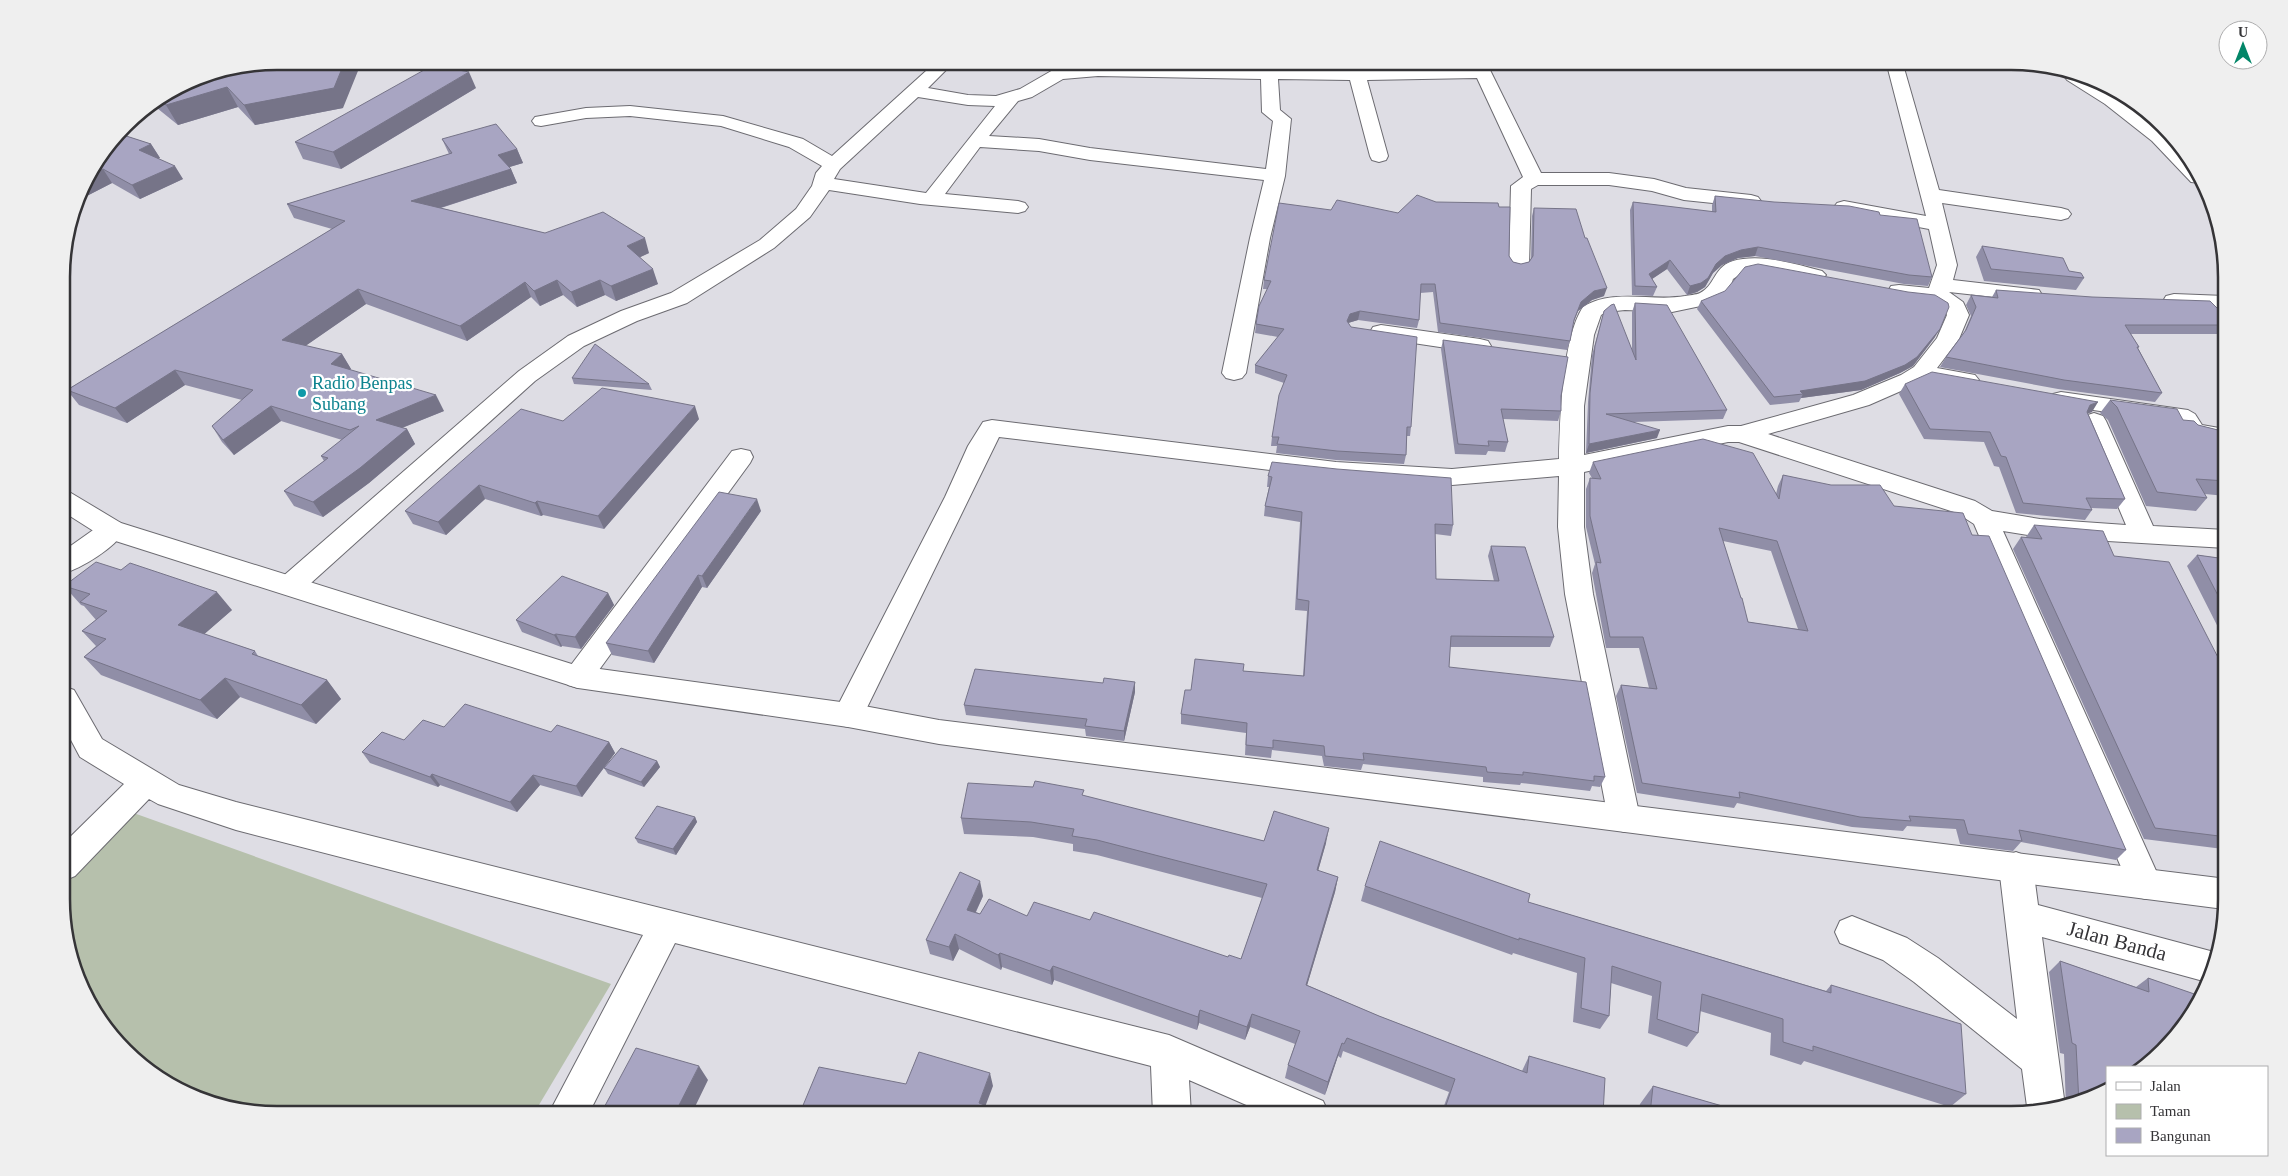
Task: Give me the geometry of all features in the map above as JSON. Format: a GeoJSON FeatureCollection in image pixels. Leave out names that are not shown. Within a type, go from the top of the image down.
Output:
{"type":"FeatureCollection","features":[{"type":"Feature","properties":{"kind":"street"},"geometry":{"type":"LineString","coordinates":[[290,585],[519,384],[576,341],[629,316],[679,298],[767,244],[804,213],[823,183],[826,172],[938,70]]}},
{"type":"Feature","properties":{"kind":"street"},"geometry":{"type":"LineString","coordinates":[[916,91],[968,100],[997,101],[1026,93],[1059,74],[1122,70]]}},
{"type":"Feature","properties":{"kind":"street"},"geometry":{"type":"LineString","coordinates":[[1227,70],[1269,74],[1357,75],[1425,70]]}},
{"type":"Feature","properties":{"kind":"street"},"geometry":{"type":"LineString","coordinates":[[1482,70],[1534,179]]}},
{"type":"Feature","properties":{"kind":"street"},"geometry":{"type":"LineString","coordinates":[[1895,70],[1931,195],[1947,265],[1938,290]]}},
{"type":"Feature","properties":{"kind":"street"},"geometry":{"type":"LineString","coordinates":[[1234,373],[1262,229],[1275,176],[1282,119],[1271,112],[1269,74]]}},
{"type":"Feature","properties":{"kind":"street"},"geometry":{"type":"LineString","coordinates":[[1357,75],[1379,156]]}},
{"type":"Feature","properties":{"kind":"street"},"geometry":{"type":"LineString","coordinates":[[2093,87],[2158,137],[2184,164]]}},
{"type":"Feature","properties":{"kind":"street"},"geometry":{"type":"LineString","coordinates":[[931,199],[1010,98]]}},
{"type":"Feature","properties":{"kind":"street"},"geometry":{"type":"LineString","coordinates":[[541,121],[586,113],[630,111],[722,121],[796,143],[833,165]]}},
{"type":"Feature","properties":{"kind":"street"},"geometry":{"type":"LineString","coordinates":[[2140,123],[2149,123]]}},
{"type":"Feature","properties":{"kind":"street"},"geometry":{"type":"LineString","coordinates":[[975,141],[1039,145],[1090,154],[1275,176]]}},
{"type":"Feature","properties":{"kind":"street"},"geometry":{"type":"LineString","coordinates":[[1519,265],[1521,186],[1534,179],[1609,179],[1654,185],[1684,194],[1772,204]]}},
{"type":"Feature","properties":{"kind":"street"},"geometry":{"type":"LineString","coordinates":[[823,183],[931,199],[1018,207]]}},
{"type":"Feature","properties":{"kind":"street"},"geometry":{"type":"LineString","coordinates":[[1931,195],[2061,214]]}},
{"type":"Feature","properties":{"kind":"street"},"geometry":{"type":"LineString","coordinates":[[1826,206],[1938,225]]}},
{"type":"Feature","properties":{"kind":"street"},"geometry":{"type":"LineString","coordinates":[[1624,818],[1578,594],[1571,527],[1572,406],[1569,359],[1583,335],[1591,312],[1600,306],[1624,303],[1672,305],[1701,299],[1716,291],[1721,286],[1723,277],[1742,265],[1766,265],[1831,278]]}},
{"type":"Feature","properties":{"kind":"street"},"geometry":{"type":"LineString","coordinates":[[1876,287],[1920,295],[1938,290],[1965,288],[2050,296]]}},
{"type":"Feature","properties":{"kind":"street"},"geometry":{"type":"LineString","coordinates":[[848,715],[958,497],[984,440],[992,428],[1336,470],[1452,477],[1572,452],[1741,434],[1861,400],[1909,380],[1922,372],[1948,339],[1958,315],[1938,290]]}},
{"type":"Feature","properties":{"kind":"street"},"geometry":{"type":"LineString","coordinates":[[2156,300],[2218,302]]}},
{"type":"Feature","properties":{"kind":"street"},"geometry":{"type":"LineString","coordinates":[[1358,329],[1502,349]]}},
{"type":"Feature","properties":{"kind":"street"},"geometry":{"type":"LineString","coordinates":[[1922,372],[1990,385]]}},
{"type":"Feature","properties":{"kind":"street"},"geometry":{"type":"LineString","coordinates":[[2038,395],[2180,416],[2186,419],[2189,428],[2193,431],[2218,435]]}},
{"type":"Feature","properties":{"kind":"street"},"geometry":{"type":"LineString","coordinates":[[2094,421],[2144,535]]}},
{"type":"Feature","properties":{"kind":"street"},"geometry":{"type":"LineString","coordinates":[[1741,434],[1966,507],[1985,519],[2040,528],[2218,539]]}},
{"type":"Feature","properties":{"kind":"street"},"geometry":{"type":"LineString","coordinates":[[578,677],[741,457]]}},
{"type":"Feature","properties":{"kind":"street"},"geometry":{"type":"LineString","coordinates":[[70,504],[112,530],[578,677],[848,715],[939,732],[2218,893]]}},
{"type":"Feature","properties":{"kind":"street"},"geometry":{"type":"LineString","coordinates":[[1985,519],[2145,884]]}},
{"type":"Feature","properties":{"kind":"street"},"geometry":{"type":"LineString","coordinates":[[70,560],[82,553],[112,530]]}},
{"type":"Feature","properties":{"kind":"street"},"geometry":{"type":"LineString","coordinates":[[70,710],[91,748],[169,795],[236,816],[1169,1053],[1292,1106]]}},
{"type":"Feature","properties":{"kind":"street"},"geometry":{"type":"LineString","coordinates":[[70,859],[146,782]]}},
{"type":"Feature","properties":{"kind":"street"},"geometry":{"type":"LineString","coordinates":[[2016,868],[2045,1103]]}},
{"type":"Feature","properties":{"kind":"street","name":"Jalan Banda"},"geometry":{"type":"LineString","coordinates":[[2022,916],[2207,966]]}},
{"type":"Feature","properties":{"kind":"street"},"geometry":{"type":"LineString","coordinates":[[571,1106],[667,925]]}},
{"type":"Feature","properties":{"kind":"street"},"geometry":{"type":"LineString","coordinates":[[1852,932],[1903,954],[2040,1060]]}},
{"type":"Feature","properties":{"kind":"street"},"geometry":{"type":"LineString","coordinates":[[1169,1053],[1172,1106]]}},
{"type":"Feature","properties":{"kind":"green space"},"geometry":{"type":"Polygon","coordinates":[[[128,811],[611,984],[538,1106],[264,1106],[237,1102],[198,1090],[162,1071],[141,1055],[121,1035],[105,1014],[91,990],[77,952],[70,912],[70,872],[128,811]]]}},
{"type":"Feature","properties":{"kind":"building"},"geometry":{"type":"Polygon","coordinates":[[[264,70],[341,70],[334,88],[244,105],[227,87],[166,105],[164,104],[186,91],[211,81],[237,74],[264,70]]]}},
{"type":"Feature","properties":{"kind":"building"},"geometry":{"type":"Polygon","coordinates":[[[424,70],[459,70],[469,72],[333,152],[295,142],[424,70]]]}},
{"type":"Feature","properties":{"kind":"building"},"geometry":{"type":"Polygon","coordinates":[[[496,124],[517,149],[498,155],[511,169],[411,201],[545,233],[603,212],[645,238],[627,246],[653,269],[611,286],[600,280],[571,292],[557,280],[534,291],[525,282],[460,326],[358,289],[282,340],[342,354],[331,364],[436,395],[376,420],[407,429],[360,468],[313,502],[284,491],[328,458],[321,456],[359,426],[350,430],[271,406],[223,440],[212,426],[253,390],[175,370],[115,408],[70,391],[70,388],[345,221],[287,204],[452,153],[442,139],[496,124]]]}},
{"type":"Feature","properties":{"kind":"building"},"geometry":{"type":"Polygon","coordinates":[[[126,136],[151,144],[139,150],[175,166],[132,185],[103,169],[100,170],[126,136]]]}},
{"type":"Feature","properties":{"kind":"building"},"geometry":{"type":"Polygon","coordinates":[[[1417,195],[1436,202],[1498,203],[1499,207],[1510,207],[1509,256],[1513,262],[1521,264],[1529,262],[1533,256],[1534,208],[1576,209],[1585,238],[1587,238],[1607,288],[1594,291],[1581,302],[1574,320],[1570,341],[1440,323],[1435,284],[1421,284],[1419,320],[1360,311],[1350,314],[1347,321],[1351,327],[1417,337],[1411,427],[1407,427],[1406,455],[1337,451],[1277,444],[1279,437],[1272,437],[1279,395],[1287,375],[1255,365],[1284,329],[1256,324],[1259,306],[1271,281],[1264,280],[1279,203],[1331,210],[1337,200],[1398,213],[1417,195]]]}},
{"type":"Feature","properties":{"kind":"building"},"geometry":{"type":"Polygon","coordinates":[[[1715,196],[1774,202],[1849,206],[1879,212],[1880,215],[1917,219],[1932,277],[1909,275],[1758,247],[1741,250],[1725,256],[1716,264],[1708,278],[1701,283],[1690,286],[1670,260],[1649,274],[1657,287],[1635,286],[1633,202],[1716,212],[1715,196]]]}},
{"type":"Feature","properties":{"kind":"building"},"geometry":{"type":"Polygon","coordinates":[[[1982,246],[2063,258],[2069,271],[2081,273],[2084,278],[1991,269],[1982,246]]]}},
{"type":"Feature","properties":{"kind":"building"},"geometry":{"type":"Polygon","coordinates":[[[1758,264],[1908,292],[1935,295],[1948,303],[1949,307],[1940,329],[1917,357],[1905,365],[1865,381],[1800,391],[1803,394],[1774,397],[1701,301],[1725,291],[1745,267],[1758,264]]]}},
{"type":"Feature","properties":{"kind":"building"},"geometry":{"type":"Polygon","coordinates":[[[1996,290],[2092,297],[2210,301],[2218,309],[2218,325],[2125,325],[2139,347],[2137,347],[2162,393],[2064,380],[1946,357],[1966,330],[1976,307],[1971,295],[1998,298],[1996,290]]]}},
{"type":"Feature","properties":{"kind":"building"},"geometry":{"type":"Polygon","coordinates":[[[1635,303],[1667,305],[1727,410],[1606,414],[1660,430],[1589,444],[1590,393],[1595,346],[1604,311],[1614,304],[1636,360],[1635,303]]]}},
{"type":"Feature","properties":{"kind":"building"},"geometry":{"type":"Polygon","coordinates":[[[1443,340],[1568,357],[1561,396],[1561,411],[1501,409],[1508,442],[1488,441],[1489,446],[1458,444],[1443,340]]]}},
{"type":"Feature","properties":{"kind":"building"},"geometry":{"type":"Polygon","coordinates":[[[595,344],[649,384],[572,378],[595,344]]]}},
{"type":"Feature","properties":{"kind":"building"},"geometry":{"type":"Polygon","coordinates":[[[1932,372],[2098,402],[2090,405],[2087,412],[2125,499],[2086,498],[2092,510],[2023,503],[2006,457],[2001,456],[1990,432],[1930,429],[1905,384],[1932,372]]]}},
{"type":"Feature","properties":{"kind":"building"},"geometry":{"type":"Polygon","coordinates":[[[602,388],[695,406],[598,516],[537,501],[535,503],[479,485],[438,522],[405,511],[521,409],[563,421],[602,388]]]}},
{"type":"Feature","properties":{"kind":"building"},"geometry":{"type":"Polygon","coordinates":[[[2110,400],[2177,409],[2183,420],[2194,421],[2198,425],[2218,430],[2218,480],[2196,479],[2207,498],[2157,492],[2117,407],[2110,400]]]}},
{"type":"Feature","properties":{"kind":"building"},"geometry":{"type":"Polygon","coordinates":[[[1703,439],[1753,453],[1779,499],[1783,475],[1831,485],[1880,485],[1894,506],[1963,513],[1972,535],[1989,536],[2126,850],[2019,830],[2022,841],[1968,834],[1964,820],[1909,816],[1911,821],[1860,817],[1739,792],[1740,798],[1642,783],[1621,685],[1657,689],[1643,637],[1610,637],[1596,562],[1601,563],[1590,516],[1590,478],[1601,479],[1593,462],[1703,439]],[[1719,528],[1748,622],[1808,631],[1777,541],[1719,528]]]}},
{"type":"Feature","properties":{"kind":"building"},"geometry":{"type":"Polygon","coordinates":[[[1272,462],[1451,478],[1453,525],[1435,524],[1436,579],[1499,581],[1491,546],[1525,547],[1554,637],[1451,636],[1449,667],[1586,682],[1605,777],[1594,776],[1594,781],[1523,772],[1523,775],[1487,772],[1486,767],[1363,753],[1364,760],[1325,756],[1324,746],[1273,740],[1273,748],[1246,745],[1247,723],[1181,714],[1185,690],[1191,690],[1195,659],[1244,664],[1243,671],[1304,676],[1309,601],[1297,599],[1302,512],[1265,506],[1272,477],[1268,476],[1272,462]]]}},
{"type":"Feature","properties":{"kind":"building"},"geometry":{"type":"Polygon","coordinates":[[[719,492],[757,499],[702,576],[698,575],[648,651],[606,643],[719,492]]]}},
{"type":"Feature","properties":{"kind":"building"},"geometry":{"type":"Polygon","coordinates":[[[2034,525],[2103,531],[2114,556],[2169,562],[2218,657],[2218,836],[2155,828],[2021,537],[2042,539],[2034,525]]]}},
{"type":"Feature","properties":{"kind":"building"},"geometry":{"type":"Polygon","coordinates":[[[2197,555],[2218,558],[2218,596],[2197,555]]]}},
{"type":"Feature","properties":{"kind":"building"},"geometry":{"type":"Polygon","coordinates":[[[96,562],[121,570],[130,563],[217,592],[178,625],[255,651],[252,654],[327,680],[301,705],[225,678],[200,700],[84,657],[106,639],[82,631],[107,611],[80,602],[90,594],[70,588],[70,582],[96,562]]]}},
{"type":"Feature","properties":{"kind":"building"},"geometry":{"type":"Polygon","coordinates":[[[562,576],[608,593],[575,637],[554,635],[516,620],[562,576]]]}},
{"type":"Feature","properties":{"kind":"building"},"geometry":{"type":"Polygon","coordinates":[[[975,669],[1103,683],[1104,678],[1135,682],[1124,731],[1085,726],[1087,719],[964,705],[975,669]]]}},
{"type":"Feature","properties":{"kind":"building"},"geometry":{"type":"Polygon","coordinates":[[[465,704],[551,732],[557,725],[609,742],[576,786],[533,775],[510,802],[432,774],[430,777],[362,752],[382,732],[404,740],[423,720],[444,727],[465,704]]]}},
{"type":"Feature","properties":{"kind":"building"},"geometry":{"type":"Polygon","coordinates":[[[621,748],[657,761],[641,782],[604,768],[621,748]]]}},
{"type":"Feature","properties":{"kind":"building"},"geometry":{"type":"Polygon","coordinates":[[[1035,781],[1084,790],[1082,795],[1264,841],[1274,811],[1329,828],[1317,870],[1338,877],[1306,985],[1379,1016],[1527,1073],[1529,1056],[1605,1078],[1603,1106],[1446,1106],[1455,1079],[1347,1038],[1344,1044],[1342,1043],[1328,1082],[1288,1065],[1300,1031],[1252,1014],[1247,1027],[1200,1010],[1198,1017],[1053,966],[1050,971],[1000,953],[998,955],[955,934],[949,947],[926,940],[960,872],[980,881],[967,910],[980,914],[989,899],[1027,916],[1034,902],[1090,920],[1094,912],[1228,957],[1229,955],[1241,959],[1267,884],[1097,840],[1072,836],[1074,829],[1031,822],[961,818],[968,783],[1033,787],[1035,781]]]}},
{"type":"Feature","properties":{"kind":"building"},"geometry":{"type":"Polygon","coordinates":[[[657,806],[695,817],[673,849],[635,838],[657,806]]]}},
{"type":"Feature","properties":{"kind":"building"},"geometry":{"type":"Polygon","coordinates":[[[1380,841],[1530,894],[1528,902],[1831,993],[1831,985],[1961,1024],[1966,1094],[1813,1046],[1813,1051],[1783,1042],[1783,1019],[1702,994],[1698,1033],[1657,1019],[1661,982],[1612,966],[1609,1016],[1581,1008],[1585,958],[1519,938],[1519,940],[1365,886],[1380,841]]]}},
{"type":"Feature","properties":{"kind":"building"},"geometry":{"type":"Polygon","coordinates":[[[2060,961],[2149,992],[2148,978],[2195,994],[2175,1025],[2147,1055],[2133,1066],[2106,1066],[2106,1083],[2079,1094],[2076,1045],[2072,1043],[2060,961]]]}},
{"type":"Feature","properties":{"kind":"building"},"geometry":{"type":"Polygon","coordinates":[[[636,1048],[699,1066],[679,1106],[605,1106],[636,1048]]]}},
{"type":"Feature","properties":{"kind":"building"},"geometry":{"type":"Polygon","coordinates":[[[919,1052],[990,1073],[979,1103],[988,1106],[803,1106],[819,1067],[906,1084],[919,1052]]]}},
{"type":"Feature","properties":{"kind":"building"},"geometry":{"type":"Polygon","coordinates":[[[1653,1086],[1722,1106],[1651,1106],[1653,1086]]]}},
{"type":"Feature","properties":{"kind":"place","name":"Radio Benpas Subang"},"geometry":{"type":"Point","coordinates":[302,393]}}]}
